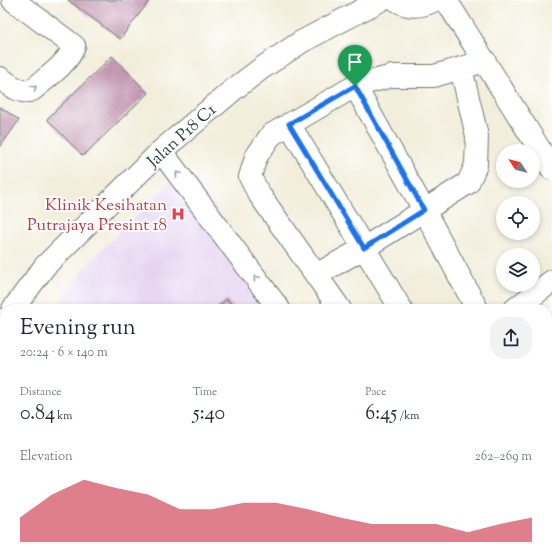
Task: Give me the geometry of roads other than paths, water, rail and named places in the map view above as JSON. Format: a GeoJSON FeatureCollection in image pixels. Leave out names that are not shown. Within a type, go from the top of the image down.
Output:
{"type":"FeatureCollection","features":[{"type":"Feature","properties":{"kind":"street"},"geometry":{"type":"LineString","coordinates":[[0,78],[21,91],[27,92],[32,90],[56,70],[72,51],[74,46],[13,0]]}},
{"type":"Feature","properties":{"kind":"street","name":"Jalan P18 C1"},"geometry":{"type":"LineString","coordinates":[[17,304],[45,266],[161,152],[233,90],[262,68],[301,42],[381,0]]}},
{"type":"Feature","properties":{"kind":"street"},"geometry":{"type":"LineString","coordinates":[[396,0],[407,6],[417,7],[426,5],[435,0]]}},
{"type":"Feature","properties":{"kind":"street"},"geometry":{"type":"LineString","coordinates":[[446,0],[552,169]]}},
{"type":"Feature","properties":{"kind":"street"},"geometry":{"type":"LineString","coordinates":[[336,304],[259,194],[250,177],[256,157],[271,135],[355,86],[392,76],[434,76],[485,61]]}},
{"type":"Feature","properties":{"kind":"street"},"geometry":{"type":"LineString","coordinates":[[316,275],[364,248],[468,183],[476,165],[477,136],[461,68]]}},
{"type":"Feature","properties":{"kind":"street"},"geometry":{"type":"LineString","coordinates":[[355,86],[474,304]]}},
{"type":"Feature","properties":{"kind":"street"},"geometry":{"type":"LineString","coordinates":[[289,124],[398,304]]}},
{"type":"Feature","properties":{"kind":"street"},"geometry":{"type":"LineString","coordinates":[[161,152],[275,304]]}},
{"type":"Feature","properties":{"kind":"street"},"geometry":{"type":"LineString","coordinates":[[522,304],[552,281]]}},
{"type":"Feature","properties":{"kind":"place","name":"Klinik Kesihatan Putrajaya Presint 18"},"geometry":{"type":"Point","coordinates":[178,214]}}]}
